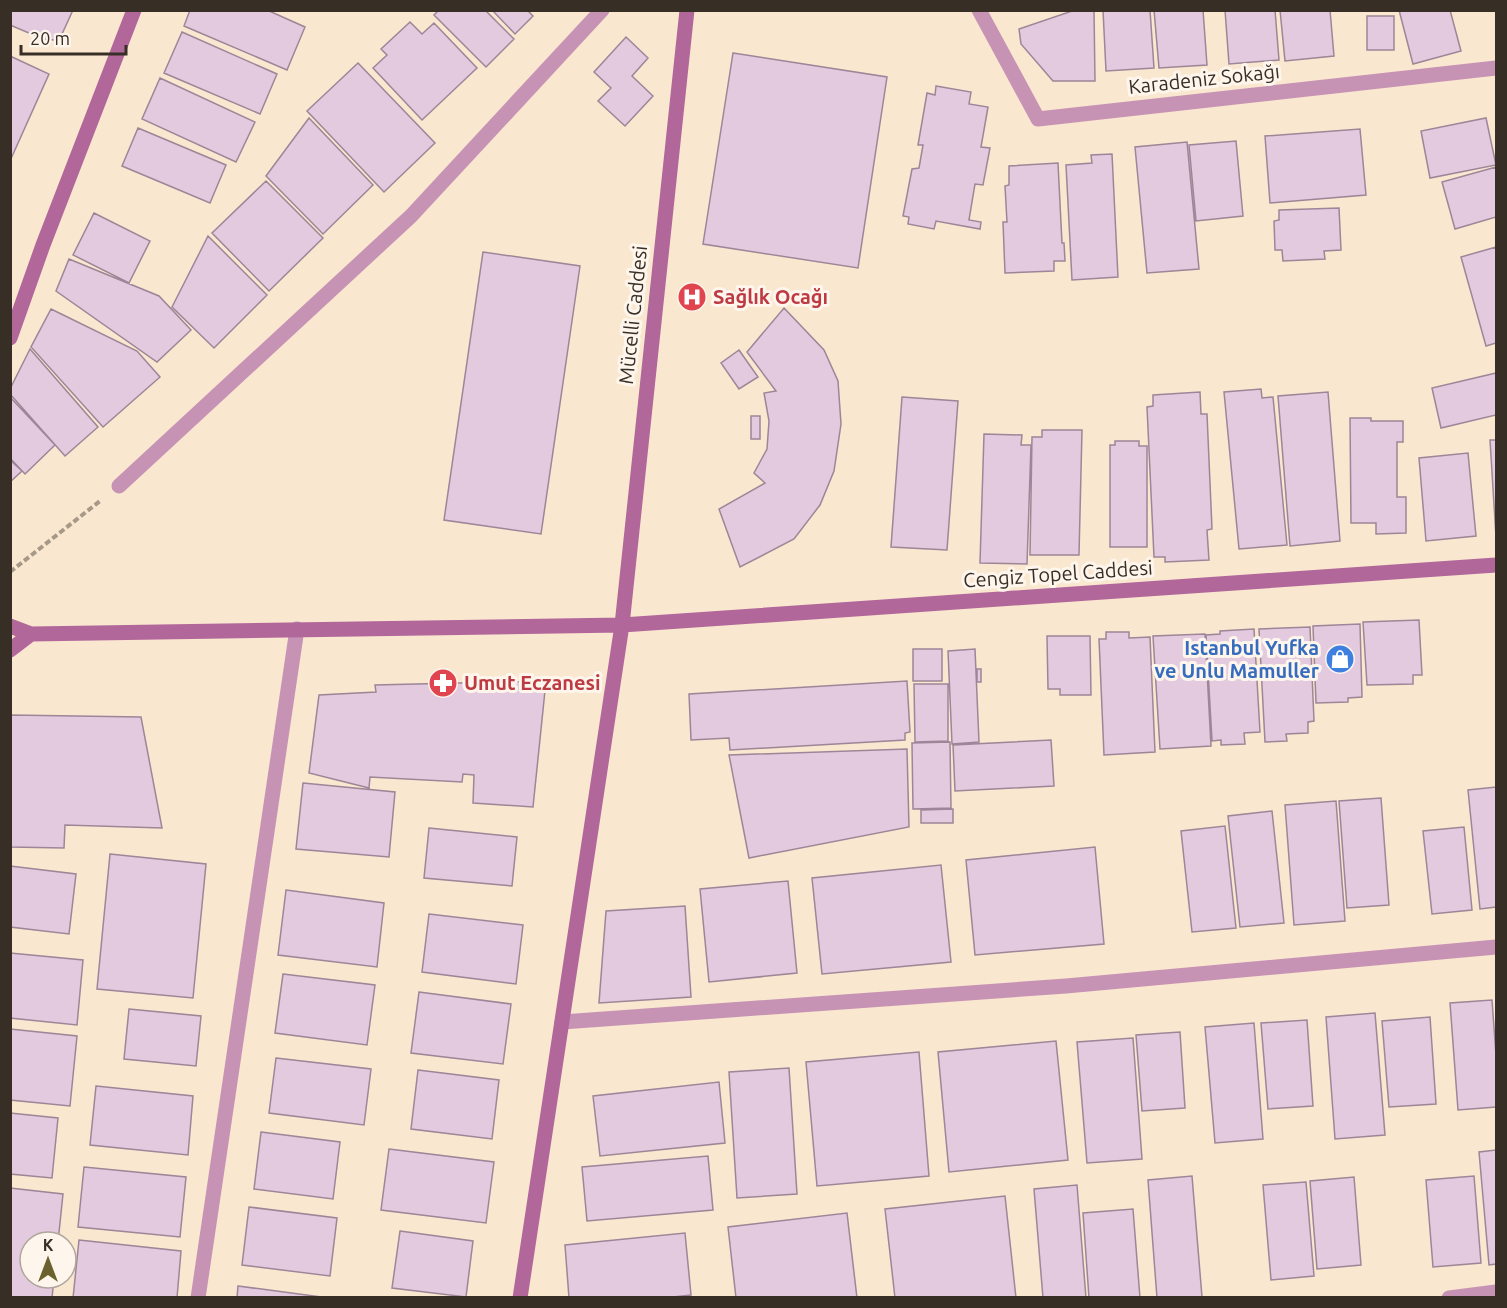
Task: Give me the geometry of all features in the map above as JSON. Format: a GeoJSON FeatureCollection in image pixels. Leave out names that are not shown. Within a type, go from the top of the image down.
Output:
{"type":"FeatureCollection","features":[{"type":"Feature","properties":{"kind":"main road"},"geometry":{"type":"LineString","coordinates":[[10,338],[43,245],[134,10]]}},
{"type":"Feature","properties":{"kind":"main road","name":"Mücelli Caddesi"},"geometry":{"type":"LineString","coordinates":[[520,1298],[622,625],[687,10]]}},
{"type":"Feature","properties":{"kind":"main road"},"geometry":{"type":"LineString","coordinates":[[10,308],[43,245]]}},
{"type":"Feature","properties":{"kind":"main road","name":"Cengiz Topel Caddesi"},"geometry":{"type":"LineString","coordinates":[[31,634],[622,625],[1497,566]]}},
{"type":"Feature","properties":{"kind":"main road"},"geometry":{"type":"LineString","coordinates":[[10,626],[31,634]]}},
{"type":"Feature","properties":{"kind":"main road"},"geometry":{"type":"LineString","coordinates":[[10,650],[31,634]]}},
{"type":"Feature","properties":{"kind":"street"},"geometry":{"type":"LineString","coordinates":[[119,486],[411,216],[602,10]]}},
{"type":"Feature","properties":{"kind":"street","name":"Karadeniz Sokağı"},"geometry":{"type":"LineString","coordinates":[[979,10],[1038,119],[1497,68]]}},
{"type":"Feature","properties":{"kind":"street"},"geometry":{"type":"LineString","coordinates":[[198,1298],[297,629]]}},
{"type":"Feature","properties":{"kind":"street"},"geometry":{"type":"LineString","coordinates":[[562,1022],[1066,986],[1497,947]]}},
{"type":"Feature","properties":{"kind":"street"},"geometry":{"type":"LineString","coordinates":[[1449,1298],[1497,1292]]}},
{"type":"Feature","properties":{"kind":"path"},"geometry":{"type":"LineString","coordinates":[[10,572],[119,486]]}},
{"type":"Feature","properties":{"kind":"building"},"geometry":{"type":"Polygon","coordinates":[[[10,10],[73,10],[62,34],[54,40],[43,39],[10,25],[10,10]]]}},
{"type":"Feature","properties":{"kind":"building"},"geometry":{"type":"Polygon","coordinates":[[[190,10],[267,10],[305,27],[287,70],[184,26],[190,10]]]}},
{"type":"Feature","properties":{"kind":"building"},"geometry":{"type":"Polygon","coordinates":[[[439,10],[485,10],[514,39],[486,67],[434,15],[439,10]]]}},
{"type":"Feature","properties":{"kind":"building"},"geometry":{"type":"Polygon","coordinates":[[[492,10],[527,10],[533,16],[515,34],[492,10]]]}},
{"type":"Feature","properties":{"kind":"building"},"geometry":{"type":"Polygon","coordinates":[[[1075,10],[1094,10],[1095,81],[1053,81],[1021,44],[1019,29],[1075,10]]]}},
{"type":"Feature","properties":{"kind":"building"},"geometry":{"type":"Polygon","coordinates":[[[1103,10],[1150,10],[1154,68],[1106,71],[1103,10]]]}},
{"type":"Feature","properties":{"kind":"building"},"geometry":{"type":"Polygon","coordinates":[[[1154,10],[1203,10],[1207,65],[1159,68],[1154,10]]]}},
{"type":"Feature","properties":{"kind":"building"},"geometry":{"type":"Polygon","coordinates":[[[1225,10],[1275,10],[1279,60],[1229,64],[1225,10]]]}},
{"type":"Feature","properties":{"kind":"building"},"geometry":{"type":"Polygon","coordinates":[[[1280,10],[1330,10],[1334,56],[1285,61],[1280,10]]]}},
{"type":"Feature","properties":{"kind":"building"},"geometry":{"type":"Polygon","coordinates":[[[1399,10],[1450,10],[1461,51],[1413,64],[1399,10]]]}},
{"type":"Feature","properties":{"kind":"building"},"geometry":{"type":"Polygon","coordinates":[[[1367,16],[1394,16],[1394,50],[1367,50],[1367,16]]]}},
{"type":"Feature","properties":{"kind":"building"},"geometry":{"type":"Polygon","coordinates":[[[410,22],[422,34],[434,23],[477,68],[422,120],[373,68],[387,55],[381,49],[410,22]]]}},
{"type":"Feature","properties":{"kind":"building"},"geometry":{"type":"Polygon","coordinates":[[[182,32],[277,74],[260,114],[164,73],[182,32]]]}},
{"type":"Feature","properties":{"kind":"building"},"geometry":{"type":"Polygon","coordinates":[[[626,37],[648,58],[632,76],[653,96],[625,126],[598,101],[611,88],[594,72],[626,37]]]}},
{"type":"Feature","properties":{"kind":"building"},"geometry":{"type":"Polygon","coordinates":[[[733,53],[887,77],[858,268],[703,244],[733,53]]]}},
{"type":"Feature","properties":{"kind":"building"},"geometry":{"type":"Polygon","coordinates":[[[10,56],[49,74],[10,161],[10,56]]]}},
{"type":"Feature","properties":{"kind":"building"},"geometry":{"type":"Polygon","coordinates":[[[358,63],[435,143],[384,192],[307,111],[358,63]]]}},
{"type":"Feature","properties":{"kind":"building"},"geometry":{"type":"Polygon","coordinates":[[[160,78],[255,122],[236,162],[142,119],[160,78]]]}},
{"type":"Feature","properties":{"kind":"building"},"geometry":{"type":"Polygon","coordinates":[[[936,86],[971,92],[969,104],[988,107],[981,147],[990,148],[983,185],[975,184],[969,220],[981,222],[980,229],[936,221],[934,229],[908,224],[909,217],[903,216],[912,169],[919,168],[923,145],[918,145],[927,93],[935,95],[936,86]]]}},
{"type":"Feature","properties":{"kind":"building"},"geometry":{"type":"Polygon","coordinates":[[[309,118],[373,185],[323,234],[266,176],[309,118]]]}},
{"type":"Feature","properties":{"kind":"building"},"geometry":{"type":"Polygon","coordinates":[[[1486,118],[1496,165],[1430,178],[1421,131],[1486,118]]]}},
{"type":"Feature","properties":{"kind":"building"},"geometry":{"type":"Polygon","coordinates":[[[138,128],[226,165],[210,203],[122,166],[138,128]]]}},
{"type":"Feature","properties":{"kind":"building"},"geometry":{"type":"Polygon","coordinates":[[[1360,129],[1366,195],[1270,203],[1265,136],[1360,129]]]}},
{"type":"Feature","properties":{"kind":"building"},"geometry":{"type":"Polygon","coordinates":[[[1236,141],[1243,216],[1196,221],[1189,145],[1236,141]]]}},
{"type":"Feature","properties":{"kind":"building"},"geometry":{"type":"Polygon","coordinates":[[[1187,142],[1199,269],[1147,273],[1135,147],[1187,142]]]}},
{"type":"Feature","properties":{"kind":"building"},"geometry":{"type":"Polygon","coordinates":[[[1112,154],[1118,277],[1072,280],[1066,165],[1092,163],[1091,155],[1112,154]]]}},
{"type":"Feature","properties":{"kind":"building"},"geometry":{"type":"Polygon","coordinates":[[[1058,163],[1065,261],[1054,261],[1054,271],[1005,273],[1003,222],[1007,222],[1005,186],[1009,185],[1009,166],[1058,163]]]}},
{"type":"Feature","properties":{"kind":"building"},"geometry":{"type":"Polygon","coordinates":[[[1496,167],[1496,217],[1455,229],[1442,182],[1496,167]]]}},
{"type":"Feature","properties":{"kind":"building"},"geometry":{"type":"Polygon","coordinates":[[[266,181],[323,238],[269,291],[212,233],[266,181]]]}},
{"type":"Feature","properties":{"kind":"building"},"geometry":{"type":"Polygon","coordinates":[[[1339,208],[1341,250],[1324,251],[1325,259],[1283,261],[1282,250],[1275,250],[1274,221],[1279,220],[1279,210],[1339,208]]]}},
{"type":"Feature","properties":{"kind":"building"},"geometry":{"type":"Polygon","coordinates":[[[94,213],[150,241],[129,283],[73,255],[94,213]]]}},
{"type":"Feature","properties":{"kind":"building"},"geometry":{"type":"Polygon","coordinates":[[[208,236],[267,295],[214,348],[172,307],[208,236]]]}},
{"type":"Feature","properties":{"kind":"building"},"geometry":{"type":"Polygon","coordinates":[[[1496,247],[1496,343],[1486,346],[1461,257],[1496,247]]]}},
{"type":"Feature","properties":{"kind":"building"},"geometry":{"type":"Polygon","coordinates":[[[483,252],[580,266],[541,534],[444,520],[483,252]]]}},
{"type":"Feature","properties":{"kind":"building"},"geometry":{"type":"Polygon","coordinates":[[[69,259],[159,296],[191,330],[157,362],[56,291],[69,259]]]}},
{"type":"Feature","properties":{"kind":"building"},"geometry":{"type":"Polygon","coordinates":[[[784,308],[824,350],[838,381],[841,424],[834,471],[820,505],[794,539],[740,567],[719,509],[765,483],[754,473],[767,449],[769,421],[764,393],[776,391],[747,352],[784,308]]]}},
{"type":"Feature","properties":{"kind":"building"},"geometry":{"type":"Polygon","coordinates":[[[51,309],[137,351],[160,377],[103,427],[31,347],[51,309]]]}},
{"type":"Feature","properties":{"kind":"building"},"geometry":{"type":"Polygon","coordinates":[[[30,349],[98,427],[65,456],[10,394],[10,389],[30,349]]]}},
{"type":"Feature","properties":{"kind":"building"},"geometry":{"type":"Polygon","coordinates":[[[739,350],[758,377],[739,389],[721,363],[739,350]]]}},
{"type":"Feature","properties":{"kind":"building"},"geometry":{"type":"Polygon","coordinates":[[[1496,373],[1496,415],[1441,428],[1432,388],[1496,373]]]}},
{"type":"Feature","properties":{"kind":"building"},"geometry":{"type":"Polygon","coordinates":[[[1261,389],[1262,398],[1273,397],[1287,545],[1239,549],[1224,392],[1261,389]]]}},
{"type":"Feature","properties":{"kind":"building"},"geometry":{"type":"Polygon","coordinates":[[[1200,392],[1201,414],[1207,414],[1212,529],[1207,530],[1209,560],[1165,562],[1165,557],[1154,557],[1147,407],[1153,406],[1153,395],[1200,392]]]}},
{"type":"Feature","properties":{"kind":"building"},"geometry":{"type":"Polygon","coordinates":[[[1328,392],[1340,541],[1290,546],[1278,396],[1328,392]]]}},
{"type":"Feature","properties":{"kind":"building"},"geometry":{"type":"Polygon","coordinates":[[[10,397],[55,445],[25,474],[10,458],[10,397]]]}},
{"type":"Feature","properties":{"kind":"building"},"geometry":{"type":"Polygon","coordinates":[[[902,397],[958,401],[947,550],[891,547],[902,397]]]}},
{"type":"Feature","properties":{"kind":"building"},"geometry":{"type":"Polygon","coordinates":[[[751,416],[760,416],[760,439],[751,439],[751,416]]]}},
{"type":"Feature","properties":{"kind":"building"},"geometry":{"type":"Polygon","coordinates":[[[1350,418],[1371,418],[1371,421],[1403,421],[1403,442],[1397,442],[1397,497],[1406,497],[1406,533],[1376,534],[1376,523],[1351,523],[1350,418]]]}},
{"type":"Feature","properties":{"kind":"building"},"geometry":{"type":"Polygon","coordinates":[[[1042,430],[1082,430],[1079,555],[1030,555],[1032,437],[1042,437],[1042,430]]]}},
{"type":"Feature","properties":{"kind":"building"},"geometry":{"type":"Polygon","coordinates":[[[984,434],[1022,435],[1021,445],[1031,445],[1027,564],[980,563],[984,434]]]}},
{"type":"Feature","properties":{"kind":"building"},"geometry":{"type":"Polygon","coordinates":[[[1490,440],[1496,440],[1496,537],[1490,440]]]}},
{"type":"Feature","properties":{"kind":"building"},"geometry":{"type":"Polygon","coordinates":[[[1115,441],[1139,441],[1139,446],[1147,446],[1147,547],[1110,547],[1110,445],[1115,445],[1115,441]]]}},
{"type":"Feature","properties":{"kind":"building"},"geometry":{"type":"Polygon","coordinates":[[[1468,453],[1476,536],[1426,541],[1419,458],[1468,453]]]}},
{"type":"Feature","properties":{"kind":"building"},"geometry":{"type":"Polygon","coordinates":[[[10,460],[22,471],[10,482],[10,460]]]}},
{"type":"Feature","properties":{"kind":"building"},"geometry":{"type":"Polygon","coordinates":[[[1419,620],[1422,675],[1413,675],[1413,684],[1367,685],[1363,622],[1419,620]]]}},
{"type":"Feature","properties":{"kind":"building"},"geometry":{"type":"Polygon","coordinates":[[[1360,624],[1362,697],[1348,698],[1348,702],[1316,703],[1313,626],[1360,624]]]}},
{"type":"Feature","properties":{"kind":"building"},"geometry":{"type":"Polygon","coordinates":[[[1310,627],[1314,721],[1308,722],[1308,733],[1286,734],[1287,741],[1265,742],[1259,629],[1310,627]]]}},
{"type":"Feature","properties":{"kind":"building"},"geometry":{"type":"Polygon","coordinates":[[[1254,629],[1260,732],[1244,733],[1245,744],[1221,745],[1221,740],[1212,741],[1206,635],[1220,634],[1220,631],[1254,629]]]}},
{"type":"Feature","properties":{"kind":"building"},"geometry":{"type":"Polygon","coordinates":[[[1106,632],[1129,632],[1129,638],[1150,637],[1155,752],[1104,755],[1099,639],[1106,639],[1106,632]]]}},
{"type":"Feature","properties":{"kind":"building"},"geometry":{"type":"Polygon","coordinates":[[[1205,634],[1211,746],[1160,749],[1153,636],[1205,634]]]}},
{"type":"Feature","properties":{"kind":"building"},"geometry":{"type":"Polygon","coordinates":[[[1047,636],[1090,636],[1091,695],[1060,695],[1060,689],[1048,689],[1047,636]]]}},
{"type":"Feature","properties":{"kind":"building"},"geometry":{"type":"Polygon","coordinates":[[[913,649],[942,649],[942,681],[913,681],[913,649]]]}},
{"type":"Feature","properties":{"kind":"building"},"geometry":{"type":"Polygon","coordinates":[[[975,649],[979,742],[952,744],[948,651],[975,649]]]}},
{"type":"Feature","properties":{"kind":"building"},"geometry":{"type":"Polygon","coordinates":[[[977,669],[981,669],[981,682],[977,682],[977,669]]]}},
{"type":"Feature","properties":{"kind":"building"},"geometry":{"type":"Polygon","coordinates":[[[546,681],[533,807],[473,803],[474,775],[463,774],[462,782],[370,777],[369,788],[309,773],[319,695],[376,692],[375,685],[546,681]]]}},
{"type":"Feature","properties":{"kind":"building"},"geometry":{"type":"Polygon","coordinates":[[[907,681],[910,732],[905,733],[905,740],[730,750],[729,738],[691,740],[689,694],[907,681]]]}},
{"type":"Feature","properties":{"kind":"building"},"geometry":{"type":"Polygon","coordinates":[[[914,684],[948,684],[948,741],[915,742],[914,684]]]}},
{"type":"Feature","properties":{"kind":"building"},"geometry":{"type":"Polygon","coordinates":[[[10,715],[141,717],[162,828],[65,825],[64,848],[10,847],[10,715]]]}},
{"type":"Feature","properties":{"kind":"building"},"geometry":{"type":"Polygon","coordinates":[[[1051,740],[1054,786],[955,791],[953,745],[1051,740]]]}},
{"type":"Feature","properties":{"kind":"building"},"geometry":{"type":"Polygon","coordinates":[[[950,742],[951,808],[913,809],[912,743],[950,742]]]}},
{"type":"Feature","properties":{"kind":"building"},"geometry":{"type":"Polygon","coordinates":[[[907,749],[909,827],[749,858],[729,755],[907,749]]]}},
{"type":"Feature","properties":{"kind":"building"},"geometry":{"type":"Polygon","coordinates":[[[303,783],[395,792],[389,857],[296,849],[303,783]]]}},
{"type":"Feature","properties":{"kind":"building"},"geometry":{"type":"Polygon","coordinates":[[[1496,787],[1496,907],[1480,909],[1468,790],[1496,787]]]}},
{"type":"Feature","properties":{"kind":"building"},"geometry":{"type":"Polygon","coordinates":[[[1381,798],[1389,905],[1347,908],[1339,801],[1381,798]]]}},
{"type":"Feature","properties":{"kind":"building"},"geometry":{"type":"Polygon","coordinates":[[[1336,801],[1345,921],[1294,925],[1285,805],[1336,801]]]}},
{"type":"Feature","properties":{"kind":"building"},"geometry":{"type":"Polygon","coordinates":[[[953,809],[953,823],[921,823],[921,810],[953,809]]]}},
{"type":"Feature","properties":{"kind":"building"},"geometry":{"type":"Polygon","coordinates":[[[1272,811],[1284,923],[1240,927],[1228,816],[1272,811]]]}},
{"type":"Feature","properties":{"kind":"building"},"geometry":{"type":"Polygon","coordinates":[[[1225,826],[1236,928],[1192,932],[1181,831],[1225,826]]]}},
{"type":"Feature","properties":{"kind":"building"},"geometry":{"type":"Polygon","coordinates":[[[1464,827],[1472,910],[1432,914],[1423,831],[1464,827]]]}},
{"type":"Feature","properties":{"kind":"building"},"geometry":{"type":"Polygon","coordinates":[[[429,828],[517,837],[512,886],[424,878],[429,828]]]}},
{"type":"Feature","properties":{"kind":"building"},"geometry":{"type":"Polygon","coordinates":[[[1095,847],[1104,944],[975,955],[966,860],[1095,847]]]}},
{"type":"Feature","properties":{"kind":"building"},"geometry":{"type":"Polygon","coordinates":[[[110,854],[206,864],[193,998],[97,989],[110,854]]]}},
{"type":"Feature","properties":{"kind":"building"},"geometry":{"type":"Polygon","coordinates":[[[941,865],[951,962],[822,974],[812,878],[941,865]]]}},
{"type":"Feature","properties":{"kind":"building"},"geometry":{"type":"Polygon","coordinates":[[[10,866],[76,874],[69,934],[10,927],[10,866]]]}},
{"type":"Feature","properties":{"kind":"building"},"geometry":{"type":"Polygon","coordinates":[[[788,881],[797,973],[709,982],[700,889],[788,881]]]}},
{"type":"Feature","properties":{"kind":"building"},"geometry":{"type":"Polygon","coordinates":[[[286,890],[384,903],[377,967],[278,955],[286,890]]]}},
{"type":"Feature","properties":{"kind":"building"},"geometry":{"type":"Polygon","coordinates":[[[685,906],[691,997],[599,1003],[606,911],[685,906]]]}},
{"type":"Feature","properties":{"kind":"building"},"geometry":{"type":"Polygon","coordinates":[[[429,914],[523,925],[516,984],[422,972],[429,914]]]}},
{"type":"Feature","properties":{"kind":"building"},"geometry":{"type":"Polygon","coordinates":[[[10,953],[83,960],[77,1025],[10,1018],[10,953]]]}},
{"type":"Feature","properties":{"kind":"building"},"geometry":{"type":"Polygon","coordinates":[[[283,974],[375,985],[367,1045],[275,1033],[283,974]]]}},
{"type":"Feature","properties":{"kind":"building"},"geometry":{"type":"Polygon","coordinates":[[[419,992],[511,1004],[503,1064],[411,1053],[419,992]]]}},
{"type":"Feature","properties":{"kind":"building"},"geometry":{"type":"Polygon","coordinates":[[[1492,1000],[1496,1055],[1496,1107],[1458,1110],[1450,1003],[1492,1000]]]}},
{"type":"Feature","properties":{"kind":"building"},"geometry":{"type":"Polygon","coordinates":[[[129,1009],[201,1016],[196,1066],[124,1059],[129,1009]]]}},
{"type":"Feature","properties":{"kind":"building"},"geometry":{"type":"Polygon","coordinates":[[[1375,1013],[1385,1135],[1335,1139],[1326,1017],[1375,1013]]]}},
{"type":"Feature","properties":{"kind":"building"},"geometry":{"type":"Polygon","coordinates":[[[1430,1017],[1436,1104],[1389,1107],[1382,1021],[1430,1017]]]}},
{"type":"Feature","properties":{"kind":"building"},"geometry":{"type":"Polygon","coordinates":[[[1307,1020],[1313,1106],[1268,1109],[1261,1023],[1307,1020]]]}},
{"type":"Feature","properties":{"kind":"building"},"geometry":{"type":"Polygon","coordinates":[[[1254,1023],[1263,1139],[1215,1143],[1205,1027],[1254,1023]]]}},
{"type":"Feature","properties":{"kind":"building"},"geometry":{"type":"Polygon","coordinates":[[[10,1029],[77,1036],[70,1106],[10,1100],[10,1029]]]}},
{"type":"Feature","properties":{"kind":"building"},"geometry":{"type":"Polygon","coordinates":[[[1180,1032],[1185,1108],[1142,1111],[1136,1035],[1180,1032]]]}},
{"type":"Feature","properties":{"kind":"building"},"geometry":{"type":"Polygon","coordinates":[[[1133,1038],[1142,1159],[1087,1163],[1077,1042],[1133,1038]]]}},
{"type":"Feature","properties":{"kind":"building"},"geometry":{"type":"Polygon","coordinates":[[[1056,1041],[1068,1160],[949,1172],[938,1052],[1056,1041]]]}},
{"type":"Feature","properties":{"kind":"building"},"geometry":{"type":"Polygon","coordinates":[[[919,1052],[929,1176],[817,1186],[806,1062],[919,1052]]]}},
{"type":"Feature","properties":{"kind":"building"},"geometry":{"type":"Polygon","coordinates":[[[276,1058],[371,1069],[364,1125],[269,1113],[276,1058]]]}},
{"type":"Feature","properties":{"kind":"building"},"geometry":{"type":"Polygon","coordinates":[[[789,1068],[797,1194],[737,1198],[729,1072],[789,1068]]]}},
{"type":"Feature","properties":{"kind":"building"},"geometry":{"type":"Polygon","coordinates":[[[418,1070],[499,1080],[492,1139],[411,1129],[418,1070]]]}},
{"type":"Feature","properties":{"kind":"building"},"geometry":{"type":"Polygon","coordinates":[[[719,1082],[725,1143],[600,1156],[593,1096],[719,1082]]]}},
{"type":"Feature","properties":{"kind":"building"},"geometry":{"type":"Polygon","coordinates":[[[96,1086],[193,1096],[188,1155],[90,1145],[96,1086]]]}},
{"type":"Feature","properties":{"kind":"building"},"geometry":{"type":"Polygon","coordinates":[[[10,1113],[58,1118],[52,1178],[10,1174],[10,1113]]]}},
{"type":"Feature","properties":{"kind":"building"},"geometry":{"type":"Polygon","coordinates":[[[261,1132],[340,1142],[333,1199],[254,1189],[261,1132]]]}},
{"type":"Feature","properties":{"kind":"building"},"geometry":{"type":"Polygon","coordinates":[[[389,1149],[494,1162],[486,1223],[381,1210],[389,1149]]]}},
{"type":"Feature","properties":{"kind":"building"},"geometry":{"type":"Polygon","coordinates":[[[1496,1150],[1496,1264],[1489,1265],[1479,1152],[1496,1150]]]}},
{"type":"Feature","properties":{"kind":"building"},"geometry":{"type":"Polygon","coordinates":[[[708,1156],[713,1210],[587,1221],[582,1167],[708,1156]]]}},
{"type":"Feature","properties":{"kind":"building"},"geometry":{"type":"Polygon","coordinates":[[[84,1167],[186,1177],[180,1237],[78,1227],[84,1167]]]}},
{"type":"Feature","properties":{"kind":"building"},"geometry":{"type":"Polygon","coordinates":[[[1192,1176],[1202,1297],[1157,1298],[1148,1180],[1192,1176]]]}},
{"type":"Feature","properties":{"kind":"building"},"geometry":{"type":"Polygon","coordinates":[[[1474,1176],[1481,1263],[1433,1267],[1426,1180],[1474,1176]]]}},
{"type":"Feature","properties":{"kind":"building"},"geometry":{"type":"Polygon","coordinates":[[[1354,1177],[1361,1265],[1317,1269],[1310,1181],[1354,1177]]]}},
{"type":"Feature","properties":{"kind":"building"},"geometry":{"type":"Polygon","coordinates":[[[1306,1182],[1314,1276],[1271,1280],[1263,1185],[1306,1182]]]}},
{"type":"Feature","properties":{"kind":"building"},"geometry":{"type":"Polygon","coordinates":[[[1077,1185],[1086,1298],[1043,1298],[1034,1189],[1077,1185]]]}},
{"type":"Feature","properties":{"kind":"building"},"geometry":{"type":"Polygon","coordinates":[[[10,1188],[63,1194],[59,1230],[18,1230],[18,1290],[53,1290],[52,1298],[10,1298],[10,1188]]]}},
{"type":"Feature","properties":{"kind":"building"},"geometry":{"type":"Polygon","coordinates":[[[1005,1196],[1016,1298],[895,1298],[885,1209],[1005,1196]]]}},
{"type":"Feature","properties":{"kind":"building"},"geometry":{"type":"Polygon","coordinates":[[[249,1207],[337,1218],[330,1276],[242,1265],[249,1207]]]}},
{"type":"Feature","properties":{"kind":"building"},"geometry":{"type":"Polygon","coordinates":[[[1133,1209],[1140,1298],[1089,1298],[1083,1213],[1133,1209]]]}},
{"type":"Feature","properties":{"kind":"building"},"geometry":{"type":"Polygon","coordinates":[[[847,1213],[857,1298],[736,1298],[728,1227],[847,1213]]]}},
{"type":"Feature","properties":{"kind":"building"},"geometry":{"type":"Polygon","coordinates":[[[400,1231],[473,1241],[466,1297],[392,1288],[400,1231]]]}},
{"type":"Feature","properties":{"kind":"building"},"geometry":{"type":"Polygon","coordinates":[[[685,1233],[691,1295],[664,1298],[569,1298],[565,1245],[685,1233]]]}},
{"type":"Feature","properties":{"kind":"building"},"geometry":{"type":"Polygon","coordinates":[[[79,1240],[181,1251],[177,1298],[73,1298],[74,1290],[78,1290],[79,1240]]]}},
{"type":"Feature","properties":{"kind":"building"},"geometry":{"type":"Polygon","coordinates":[[[238,1286],[329,1298],[237,1298],[238,1286]]]}},
{"type":"Feature","properties":{"kind":"place","name":"Sağlık Ocağı"},"geometry":{"type":"Point","coordinates":[692,297]}},
{"type":"Feature","properties":{"kind":"place","name":"Istanbul Yufka ve Unlu Mamuller"},"geometry":{"type":"Point","coordinates":[1340,659]}},
{"type":"Feature","properties":{"kind":"place","name":"Umut Eczanesi"},"geometry":{"type":"Point","coordinates":[443,683]}}]}
